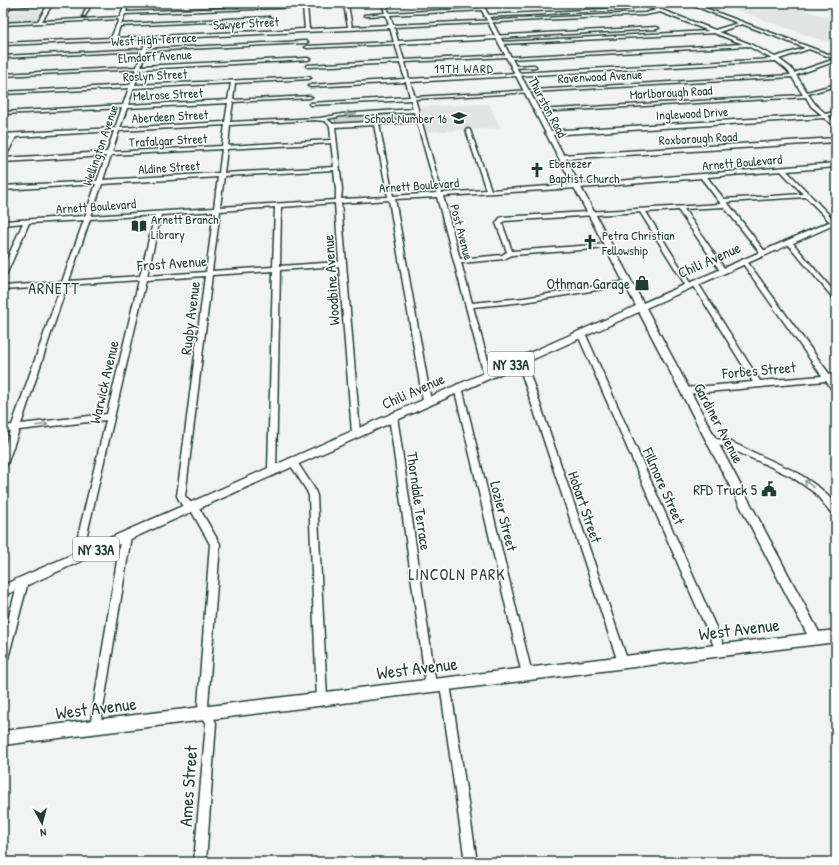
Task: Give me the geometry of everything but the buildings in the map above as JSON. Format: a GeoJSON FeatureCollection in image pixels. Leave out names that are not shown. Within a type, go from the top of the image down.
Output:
{"type":"FeatureCollection","features":[{"type":"Feature","properties":{"kind":"main road"},"geometry":{"type":"LineString","coordinates":[[4,14],[12,4]]}},
{"type":"Feature","properties":{"kind":"main road","name":"Thurston Road"},"geometry":{"type":"LineString","coordinates":[[481,6],[640,308]]}},
{"type":"Feature","properties":{"kind":"main road","name":"Chili Avenue"},"geometry":{"type":"LineString","coordinates":[[3,591],[393,416],[744,261],[835,223]]}},
{"type":"Feature","properties":{"kind":"main road","name":"Gardiner Avenue"},"geometry":{"type":"LineString","coordinates":[[640,308],[816,639]]}},
{"type":"Feature","properties":{"kind":"main road","name":"West Avenue"},"geometry":{"type":"LineString","coordinates":[[3,738],[836,636]]}},
{"type":"Feature","properties":{"kind":"street"},"geometry":{"type":"LineString","coordinates":[[39,23],[51,3]]}},
{"type":"Feature","properties":{"kind":"street"},"geometry":{"type":"LineString","coordinates":[[3,6],[12,4],[61,3]]}},
{"type":"Feature","properties":{"kind":"street"},"geometry":{"type":"LineString","coordinates":[[84,15],[90,3]]}},
{"type":"Feature","properties":{"kind":"street"},"geometry":{"type":"LineString","coordinates":[[113,39],[127,3]]}},
{"type":"Feature","properties":{"kind":"street"},"geometry":{"type":"LineString","coordinates":[[194,10],[196,3]]}},
{"type":"Feature","properties":{"kind":"street"},"geometry":{"type":"LineString","coordinates":[[231,9],[232,3]]}},
{"type":"Feature","properties":{"kind":"street"},"geometry":{"type":"LineString","coordinates":[[123,14],[159,10],[231,9],[270,5],[372,3]]}},
{"type":"Feature","properties":{"kind":"street","name":"Post Avenue"},"geometry":{"type":"LineString","coordinates":[[384,3],[413,98],[488,374]]}},
{"type":"Feature","properties":{"kind":"street"},"geometry":{"type":"LineString","coordinates":[[366,14],[387,14],[517,3]]}},
{"type":"Feature","properties":{"kind":"street"},"geometry":{"type":"LineString","coordinates":[[488,20],[625,9],[643,3],[659,11],[749,45],[776,59],[794,75],[806,95],[836,126]]}},
{"type":"Feature","properties":{"kind":"street"},"geometry":{"type":"LineString","coordinates":[[688,3],[836,59]]}},
{"type":"Feature","properties":{"kind":"street"},"geometry":{"type":"LineString","coordinates":[[305,4],[310,97],[313,119]]}},
{"type":"Feature","properties":{"kind":"street"},"geometry":{"type":"LineString","coordinates":[[346,4],[350,28]]}},
{"type":"Feature","properties":{"kind":"street"},"geometry":{"type":"LineString","coordinates":[[269,32],[270,5]]}},
{"type":"Feature","properties":{"kind":"street"},"geometry":{"type":"LineString","coordinates":[[488,20],[645,14],[659,11]]}},
{"type":"Feature","properties":{"kind":"street"},"geometry":{"type":"LineString","coordinates":[[3,24],[122,18]]}},
{"type":"Feature","properties":{"kind":"street"},"geometry":{"type":"LineString","coordinates":[[119,25],[270,18]]}},
{"type":"Feature","properties":{"kind":"street","name":"Sawyer Street"},"geometry":{"type":"LineString","coordinates":[[3,44],[392,26],[488,20]]}},
{"type":"Feature","properties":{"kind":"street"},"geometry":{"type":"LineString","coordinates":[[499,39],[714,32],[742,23]]}},
{"type":"Feature","properties":{"kind":"street"},"geometry":{"type":"LineString","coordinates":[[499,39],[657,28]]}},
{"type":"Feature","properties":{"kind":"street","name":"Wellington Avenue"},"geometry":{"type":"LineString","coordinates":[[3,464],[149,37]]}},
{"type":"Feature","properties":{"kind":"street","name":"West High Terrace"},"geometry":{"type":"LineString","coordinates":[[3,57],[144,50],[499,39]]}},
{"type":"Feature","properties":{"kind":"street"},"geometry":{"type":"LineString","coordinates":[[308,66],[749,45]]}},
{"type":"Feature","properties":{"kind":"street"},"geometry":{"type":"LineString","coordinates":[[310,86],[776,59],[809,48]]}},
{"type":"Feature","properties":{"kind":"street","name":"Elmdorf Avenue"},"geometry":{"type":"LineString","coordinates":[[3,75],[308,59]]}},
{"type":"Feature","properties":{"kind":"street","name":"Ravenwood Avenue"},"geometry":{"type":"LineString","coordinates":[[311,104],[794,75],[836,59]]}},
{"type":"Feature","properties":{"kind":"street"},"geometry":{"type":"LineString","coordinates":[[513,67],[534,66]]}},
{"type":"Feature","properties":{"kind":"street","name":"Roslyn Street"},"geometry":{"type":"LineString","coordinates":[[3,93],[309,78]]}},
{"type":"Feature","properties":{"kind":"street","name":"Rugby Avenue"},"geometry":{"type":"LineString","coordinates":[[207,713],[203,704],[215,544],[195,509],[184,502],[181,496],[233,82]]}},
{"type":"Feature","properties":{"kind":"street","name":"Marlborough Road"},"geometry":{"type":"LineString","coordinates":[[537,111],[806,95],[836,85]]}},
{"type":"Feature","properties":{"kind":"street","name":"Melrose Street"},"geometry":{"type":"LineString","coordinates":[[3,113],[310,97]]}},
{"type":"Feature","properties":{"kind":"street","name":"Aberdeen Street"},"geometry":{"type":"LineString","coordinates":[[3,136],[332,118],[342,115],[416,110]]}},
{"type":"Feature","properties":{"kind":"street","name":"Inglewood Drive"},"geometry":{"type":"LineString","coordinates":[[548,133],[825,116],[836,112]]}},
{"type":"Feature","properties":{"kind":"street"},"geometry":{"type":"LineString","coordinates":[[332,118],[332,125]]}},
{"type":"Feature","properties":{"kind":"street","name":"Aberdeen Street"},"geometry":{"type":"LineString","coordinates":[[313,119],[326,120],[332,125],[419,120]]}},
{"type":"Feature","properties":{"kind":"street"},"geometry":{"type":"LineString","coordinates":[[376,123],[391,198],[427,401]]}},
{"type":"Feature","properties":{"kind":"street","name":"Woodbine Avenue"},"geometry":{"type":"LineString","coordinates":[[332,125],[337,168],[342,264],[356,433]]}},
{"type":"Feature","properties":{"kind":"street"},"geometry":{"type":"LineString","coordinates":[[468,130],[489,192]]}},
{"type":"Feature","properties":{"kind":"street"},"geometry":{"type":"LineString","coordinates":[[3,156],[14,135]]}},
{"type":"Feature","properties":{"kind":"street","name":"Roxborough Road"},"geometry":{"type":"LineString","coordinates":[[561,157],[836,140]]}},
{"type":"Feature","properties":{"kind":"street","name":"Trafalgar Street"},"geometry":{"type":"LineString","coordinates":[[3,160],[334,141]]}},
{"type":"Feature","properties":{"kind":"street","name":"Arnett Boulevard"},"geometry":{"type":"LineString","coordinates":[[3,223],[489,192],[836,166]]}},
{"type":"Feature","properties":{"kind":"street","name":"Aldine Street"},"geometry":{"type":"LineString","coordinates":[[3,188],[337,168]]}},
{"type":"Feature","properties":{"kind":"street"},"geometry":{"type":"LineString","coordinates":[[784,170],[835,223]]}},
{"type":"Feature","properties":{"kind":"street"},"geometry":{"type":"LineString","coordinates":[[703,176],[763,253]]}},
{"type":"Feature","properties":{"kind":"street"},"geometry":{"type":"LineString","coordinates":[[510,253],[499,223],[501,220],[680,208],[807,195]]}},
{"type":"Feature","properties":{"kind":"street"},"geometry":{"type":"LineString","coordinates":[[272,470],[275,268],[278,205]]}},
{"type":"Feature","properties":{"kind":"street"},"geometry":{"type":"LineString","coordinates":[[680,208],[723,271]]}},
{"type":"Feature","properties":{"kind":"street"},"geometry":{"type":"LineString","coordinates":[[642,210],[758,384]]}},
{"type":"Feature","properties":{"kind":"street","name":"Warwick Avenue"},"geometry":{"type":"LineString","coordinates":[[78,557],[158,213]]}},
{"type":"Feature","properties":{"kind":"street"},"geometry":{"type":"LineString","coordinates":[[3,275],[28,221]]}},
{"type":"Feature","properties":{"kind":"street"},"geometry":{"type":"LineString","coordinates":[[789,242],[836,298]]}},
{"type":"Feature","properties":{"kind":"street"},"geometry":{"type":"LineString","coordinates":[[458,261],[502,258],[506,257],[510,253],[608,246]]}},
{"type":"Feature","properties":{"kind":"street"},"geometry":{"type":"LineString","coordinates":[[744,261],[836,389]]}},
{"type":"Feature","properties":{"kind":"street","name":"Frost Avenue"},"geometry":{"type":"LineString","coordinates":[[3,288],[342,264]]}},
{"type":"Feature","properties":{"kind":"street"},"geometry":{"type":"LineString","coordinates":[[469,305],[524,300],[628,283]]}},
{"type":"Feature","properties":{"kind":"street","name":"Fillmore Street"},"geometry":{"type":"LineString","coordinates":[[581,333],[721,650]]}},
{"type":"Feature","properties":{"kind":"street","name":"Hobart Street"},"geometry":{"type":"LineString","coordinates":[[521,360],[623,662]]}},
{"type":"Feature","properties":{"kind":"street","name":"Forbes Street"},"geometry":{"type":"LineString","coordinates":[[685,391],[836,377]]}},
{"type":"Feature","properties":{"kind":"street","name":"Lozier Street"},"geometry":{"type":"LineString","coordinates":[[458,388],[528,674]]}},
{"type":"Feature","properties":{"kind":"street","name":"Thorndale Terrace"},"geometry":{"type":"LineString","coordinates":[[393,416],[431,685]]}},
{"type":"Feature","properties":{"kind":"street"},"geometry":{"type":"LineString","coordinates":[[3,428],[16,428],[110,418]]}},
{"type":"Feature","properties":{"kind":"street"},"geometry":{"type":"LineString","coordinates":[[712,441],[723,443],[761,458],[796,475],[822,495],[836,512]]}},
{"type":"Feature","properties":{"kind":"street"},"geometry":{"type":"LineString","coordinates":[[292,462],[314,496],[322,699]]}},
{"type":"Feature","properties":{"kind":"street"},"geometry":{"type":"LineString","coordinates":[[95,727],[126,536]]}},
{"type":"Feature","properties":{"kind":"street"},"geometry":{"type":"LineString","coordinates":[[3,658],[23,582]]}},
{"type":"Feature","properties":{"kind":"street"},"geometry":{"type":"LineString","coordinates":[[445,684],[471,862]]}},
{"type":"Feature","properties":{"kind":"street","name":"Ames Street"},"geometry":{"type":"LineString","coordinates":[[200,862],[211,723],[207,713]]}},
{"type":"Feature","properties":{"kind":"shaded area"},"geometry":{"type":"Polygon","coordinates":[[[742,9],[758,11],[801,9],[836,20],[836,38],[826,42],[737,10],[742,9]]]}},
{"type":"Feature","properties":{"kind":"shaded area"},"geometry":{"type":"Polygon","coordinates":[[[44,10],[37,22],[3,23],[10,11],[44,10]]]}},
{"type":"Feature","properties":{"kind":"shaded area","name":"School Number 16"},"geometry":{"type":"Polygon","coordinates":[[[489,104],[500,128],[427,132],[420,107],[489,104]]]}},
{"type":"Feature","properties":{"kind":"shaded area"},"geometry":{"type":"Polygon","coordinates":[[[412,111],[415,119],[336,124],[335,118],[338,116],[412,111]]]}},
{"type":"Feature","properties":{"kind":"place","name":"School Number 16"},"geometry":{"type":"Point","coordinates":[459,118]}},
{"type":"Feature","properties":{"kind":"place","name":"Ebenezer Baptist Church"},"geometry":{"type":"Point","coordinates":[537,170]}},
{"type":"Feature","properties":{"kind":"place","name":"Arnett Branch Library"},"geometry":{"type":"Point","coordinates":[139,226]}},
{"type":"Feature","properties":{"kind":"place","name":"Petra Christian Fellowship"},"geometry":{"type":"Point","coordinates":[590,242]}},
{"type":"Feature","properties":{"kind":"place","name":"Othman Garage"},"geometry":{"type":"Point","coordinates":[642,283]}},
{"type":"Feature","properties":{"kind":"place","name":"RFD Truck 5"},"geometry":{"type":"Point","coordinates":[769,489]}},
{"type":"Feature","properties":{"kind":"district","name":"19TH WARD"},"geometry":{"type":"Point","coordinates":[464,68]}},
{"type":"Feature","properties":{"kind":"district","name":"ARNETT"},"geometry":{"type":"Point","coordinates":[54,288]}},
{"type":"Feature","properties":{"kind":"district","name":"LINCOLN PARK"},"geometry":{"type":"Point","coordinates":[457,574]}}]}
